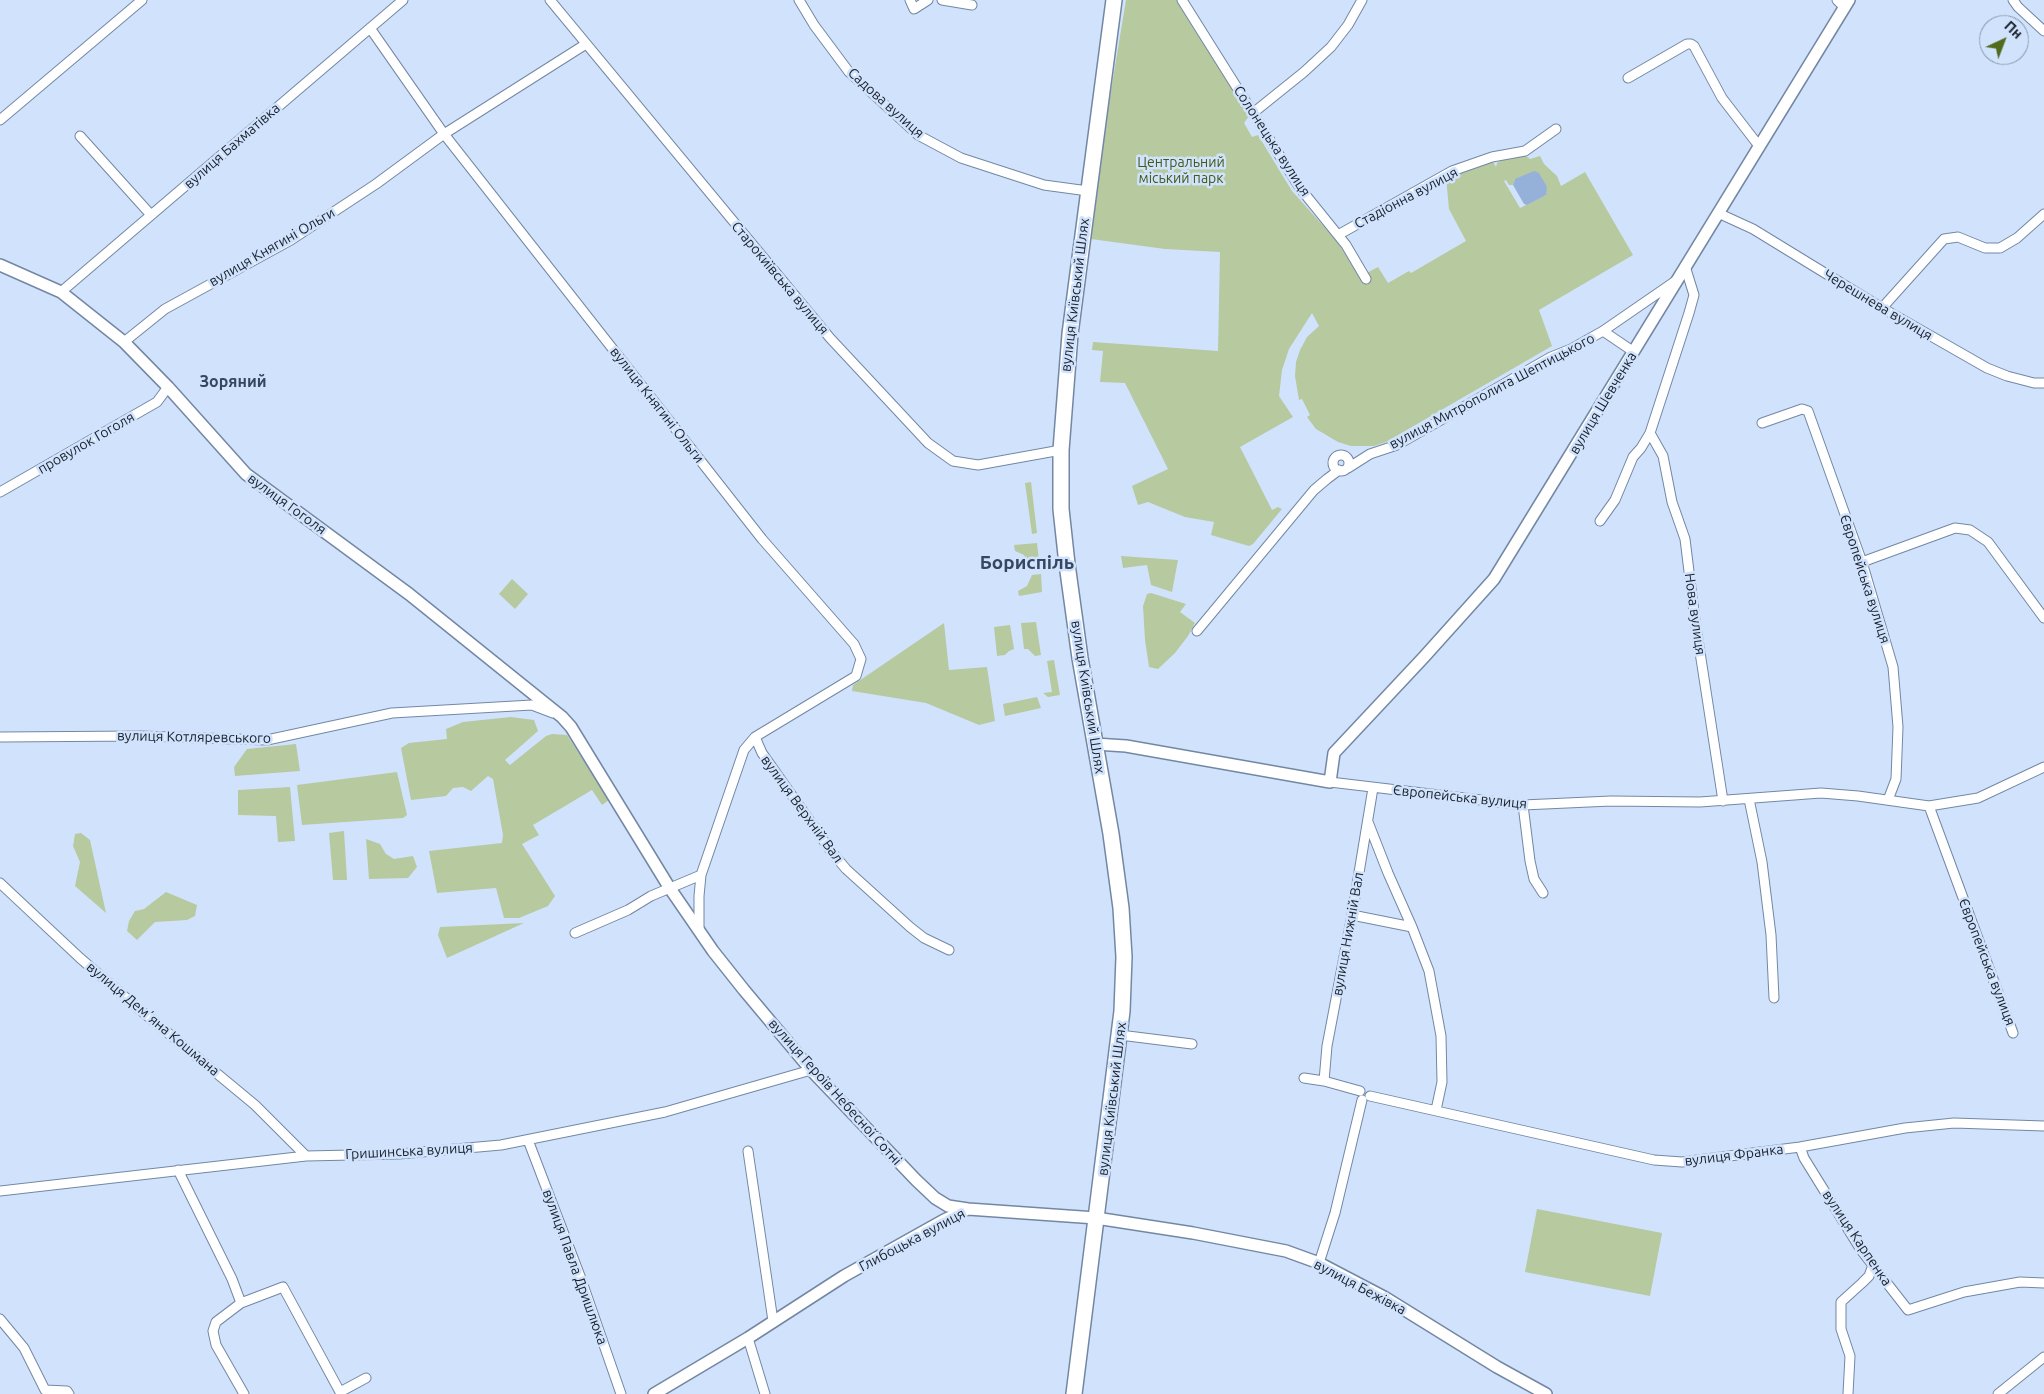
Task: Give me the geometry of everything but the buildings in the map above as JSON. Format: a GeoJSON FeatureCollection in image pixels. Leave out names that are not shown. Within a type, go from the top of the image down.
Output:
{"type":"FeatureCollection","features":[{"type":"Feature","properties":{"kind":"highway","name":"вулиця Київський Шлях"},"geometry":{"type":"LineString","coordinates":[[1074,1394],[1120,1035],[1124,957],[1121,908],[1080,658],[1067,564],[1061,509],[1061,450],[1066,376],[1088,191],[1114,0]]}},
{"type":"Feature","properties":{"kind":"street"},"geometry":{"type":"LineString","coordinates":[[125,0],[132,9]]}},
{"type":"Feature","properties":{"kind":"street"},"geometry":{"type":"LineString","coordinates":[[0,120],[142,0]]}},
{"type":"Feature","properties":{"kind":"street","name":"вулиця Бахматівка"},"geometry":{"type":"LineString","coordinates":[[61,292],[403,0]]}},
{"type":"Feature","properties":{"kind":"street","name":"Старокиївська вулиця"},"geometry":{"type":"LineString","coordinates":[[550,0],[830,338],[928,443],[953,461],[978,465],[1061,450]]}},
{"type":"Feature","properties":{"kind":"street","name":"Садова вулиця"},"geometry":{"type":"LineString","coordinates":[[799,0],[814,25],[849,72],[918,135],[961,158],[1044,185],[1088,191]]}},
{"type":"Feature","properties":{"kind":"street"},"geometry":{"type":"LineString","coordinates":[[910,0],[914,8],[928,0]]}},
{"type":"Feature","properties":{"kind":"street"},"geometry":{"type":"LineString","coordinates":[[942,0],[972,5]]}},
{"type":"Feature","properties":{"kind":"street","name":"Солонецька вулиця"},"geometry":{"type":"LineString","coordinates":[[1182,0],[1300,188],[1346,245],[1366,279]]}},
{"type":"Feature","properties":{"kind":"street"},"geometry":{"type":"LineString","coordinates":[[1253,113],[1304,72],[1331,47],[1348,25],[1362,0]]}},
{"type":"Feature","properties":{"kind":"street"},"geometry":{"type":"LineString","coordinates":[[2014,0],[2044,31]]}},
{"type":"Feature","properties":{"kind":"street","name":"вулиця Шевченка"},"geometry":{"type":"LineString","coordinates":[[1330,782],[1334,753],[1494,579],[1759,146],[1844,2]]}},
{"type":"Feature","properties":{"kind":"street"},"geometry":{"type":"LineString","coordinates":[[370,28],[444,134]]}},
{"type":"Feature","properties":{"kind":"street","name":"вулиця Княгині Ольги"},"geometry":{"type":"LineString","coordinates":[[124,342],[165,309],[291,240],[376,184],[444,134],[586,44]]}},
{"type":"Feature","properties":{"kind":"street"},"geometry":{"type":"LineString","coordinates":[[1628,78],[1687,44],[1691,44],[1694,46],[1722,98],[1759,146]]}},
{"type":"Feature","properties":{"kind":"street","name":"Стадіонна вулиця"},"geometry":{"type":"LineString","coordinates":[[1338,235],[1452,171],[1492,157],[1525,151],[1556,129]]}},
{"type":"Feature","properties":{"kind":"street","name":"вулиця Княгині Ольги"},"geometry":{"type":"LineString","coordinates":[[444,134],[762,539],[854,644],[861,659],[856,676],[755,738]]}},
{"type":"Feature","properties":{"kind":"street"},"geometry":{"type":"LineString","coordinates":[[80,136],[151,215]]}},
{"type":"Feature","properties":{"kind":"street","name":"Черешнева вулиця"},"geometry":{"type":"LineString","coordinates":[[1718,213],[1753,228],[1882,308],[1987,368],[2007,376],[2034,383],[2044,383]]}},
{"type":"Feature","properties":{"kind":"street"},"geometry":{"type":"LineString","coordinates":[[1882,308],[1944,239],[1958,237],[1985,248],[2000,248],[2016,238],[2044,214]]}},
{"type":"Feature","properties":{"kind":"street","name":"вулиця Гоголя"},"geometry":{"type":"LineString","coordinates":[[0,265],[61,292],[124,342],[168,387],[246,474],[409,594],[562,717]]}},
{"type":"Feature","properties":{"kind":"street"},"geometry":{"type":"LineString","coordinates":[[1600,521],[1615,500],[1634,457],[1650,433],[1694,295],[1685,266]]}},
{"type":"Feature","properties":{"kind":"street"},"geometry":{"type":"LineString","coordinates":[[1603,331],[1677,279]]}},
{"type":"Feature","properties":{"kind":"street","name":"вулиця Митрополита Шептицького"},"geometry":{"type":"LineString","coordinates":[[1340,468],[1370,454],[1397,445],[1552,357],[1571,349],[1603,331],[1634,352]]}},
{"type":"Feature","properties":{"kind":"street","name":"провулок Гоголя"},"geometry":{"type":"LineString","coordinates":[[0,492],[157,402],[168,387]]}},
{"type":"Feature","properties":{"kind":"street","name":"Європейська вулиця"},"geometry":{"type":"LineString","coordinates":[[1762,424],[1802,409],[1808,410],[1862,562],[1893,667],[1898,727],[1896,779],[1888,800]]}},
{"type":"Feature","properties":{"kind":"street","name":"Нова вулиця"},"geometry":{"type":"LineString","coordinates":[[1650,433],[1663,456],[1672,502],[1685,540],[1695,620],[1723,801]]}},
{"type":"Feature","properties":{"kind":"street"},"geometry":{"type":"LineString","coordinates":[[1340,468],[1336,457],[1370,454]]}},
{"type":"Feature","properties":{"kind":"street"},"geometry":{"type":"LineString","coordinates":[[1197,631],[1314,490],[1349,461],[1344,455]]}},
{"type":"Feature","properties":{"kind":"street"},"geometry":{"type":"LineString","coordinates":[[1862,562],[1955,528],[1970,530],[1988,542],[2044,618]]}},
{"type":"Feature","properties":{"kind":"street","name":"вулиця Котляревського"},"geometry":{"type":"LineString","coordinates":[[0,737],[140,736],[267,740],[392,713],[532,705],[562,717]]}},
{"type":"Feature","properties":{"kind":"street","name":"вулиця Героїв Небесної Сотні"},"geometry":{"type":"LineString","coordinates":[[562,717],[571,727],[669,887],[713,952],[811,1070],[930,1193],[948,1206],[968,1209]]}},
{"type":"Feature","properties":{"kind":"street"},"geometry":{"type":"LineString","coordinates":[[699,930],[698,896],[701,875],[744,750],[755,738]]}},
{"type":"Feature","properties":{"kind":"street","name":"вулиця Верхній Вал"},"geometry":{"type":"LineString","coordinates":[[755,738],[762,753],[831,851],[846,869],[910,927],[924,938],[949,950]]}},
{"type":"Feature","properties":{"kind":"street","name":"Європейська вулиця"},"geometry":{"type":"LineString","coordinates":[[1095,744],[1126,746],[1330,782],[1523,805],[1611,801],[1723,801],[1821,793],[1929,806],[1978,798],[2044,767]]}},
{"type":"Feature","properties":{"kind":"street","name":"вулиця Нижній Вал"},"geometry":{"type":"LineString","coordinates":[[1324,1081],[1327,1046],[1352,915],[1373,788]]}},
{"type":"Feature","properties":{"kind":"street"},"geometry":{"type":"LineString","coordinates":[[1749,799],[1762,862],[1771,935],[1774,998]]}},
{"type":"Feature","properties":{"kind":"street"},"geometry":{"type":"LineString","coordinates":[[1523,805],[1534,879],[1543,893]]}},
{"type":"Feature","properties":{"kind":"street","name":"Європейська вулиця"},"geometry":{"type":"LineString","coordinates":[[1929,806],[2014,1033]]}},
{"type":"Feature","properties":{"kind":"street"},"geometry":{"type":"LineString","coordinates":[[1367,819],[1429,971],[1441,1036],[1442,1082],[1436,1110]]}},
{"type":"Feature","properties":{"kind":"street"},"geometry":{"type":"LineString","coordinates":[[575,933],[628,910],[669,887],[701,875]]}},
{"type":"Feature","properties":{"kind":"street","name":"вулиця Демʼяна Кошмана"},"geometry":{"type":"LineString","coordinates":[[0,883],[80,958],[255,1105],[306,1156]]}},
{"type":"Feature","properties":{"kind":"street"},"geometry":{"type":"LineString","coordinates":[[1352,915],[1412,927]]}},
{"type":"Feature","properties":{"kind":"street"},"geometry":{"type":"LineString","coordinates":[[1120,1035],[1192,1044]]}},
{"type":"Feature","properties":{"kind":"street","name":"Гришинська вулиця"},"geometry":{"type":"LineString","coordinates":[[0,1191],[306,1156],[400,1154],[502,1145],[665,1112],[811,1070]]}},
{"type":"Feature","properties":{"kind":"street","name":"вулиця Франка"},"geometry":{"type":"LineString","coordinates":[[1304,1078],[1324,1081],[1364,1096],[1436,1110],[1654,1160],[1682,1162],[1800,1147],[1905,1128],[1954,1123],[2044,1126]]}},
{"type":"Feature","properties":{"kind":"street"},"geometry":{"type":"LineString","coordinates":[[1320,1263],[1335,1212],[1364,1096]]}},
{"type":"Feature","properties":{"kind":"street","name":"вулиця Павла Дришлюка"},"geometry":{"type":"LineString","coordinates":[[528,1140],[580,1276],[621,1394]]}},
{"type":"Feature","properties":{"kind":"street","name":"вулиця Карпенка"},"geometry":{"type":"LineString","coordinates":[[1800,1147],[1804,1158],[1873,1265],[1908,1310],[1964,1292],[2020,1282],[2044,1283]]}},
{"type":"Feature","properties":{"kind":"street"},"geometry":{"type":"LineString","coordinates":[[748,1151],[773,1321]]}},
{"type":"Feature","properties":{"kind":"street"},"geometry":{"type":"LineString","coordinates":[[178,1170],[232,1279],[241,1303]]}},
{"type":"Feature","properties":{"kind":"street","name":"Глибоцька вулиця"},"geometry":{"type":"LineString","coordinates":[[654,1394],[748,1338],[844,1276],[944,1220],[968,1209],[1096,1218]]}},
{"type":"Feature","properties":{"kind":"street","name":"вулиця Бежівка"},"geometry":{"type":"LineString","coordinates":[[1096,1218],[1193,1233],[1286,1251],[1320,1263],[1384,1297],[1497,1367],[1546,1394]]}},
{"type":"Feature","properties":{"kind":"street"},"geometry":{"type":"LineString","coordinates":[[1848,1394],[1850,1356],[1841,1329],[1841,1302],[1862,1283],[1873,1265]]}},
{"type":"Feature","properties":{"kind":"street"},"geometry":{"type":"LineString","coordinates":[[244,1394],[216,1345],[213,1332],[216,1322],[241,1303],[283,1287],[340,1392],[366,1378]]}},
{"type":"Feature","properties":{"kind":"street"},"geometry":{"type":"LineString","coordinates":[[0,1319],[24,1348],[45,1390],[67,1391],[69,1394]]}},
{"type":"Feature","properties":{"kind":"street"},"geometry":{"type":"LineString","coordinates":[[748,1338],[765,1394]]}},
{"type":"Feature","properties":{"kind":"street"},"geometry":{"type":"LineString","coordinates":[[1998,1394],[2044,1357]]}},
{"type":"Feature","properties":{"kind":"green space","name":"Центральний міський парк"},"geometry":{"type":"Polygon","coordinates":[[[1126,0],[1177,0],[1249,116],[1244,123],[1252,137],[1258,135],[1292,191],[1335,239],[1361,276],[1378,267],[1388,283],[1409,271],[1411,273],[1466,241],[1449,209],[1446,177],[1492,160],[1496,167],[1497,163],[1503,159],[1518,156],[1526,156],[1530,159],[1540,156],[1544,164],[1557,176],[1561,186],[1585,172],[1633,255],[1539,310],[1552,346],[1386,442],[1374,446],[1351,446],[1338,442],[1316,429],[1307,417],[1310,415],[1302,399],[1299,400],[1295,376],[1296,362],[1307,337],[1319,326],[1312,313],[1289,349],[1282,370],[1279,396],[1293,417],[1240,447],[1272,510],[1278,507],[1282,509],[1253,544],[1249,546],[1211,535],[1214,522],[1185,517],[1148,502],[1138,505],[1132,486],[1168,469],[1125,383],[1100,382],[1103,351],[1092,350],[1093,342],[1218,351],[1220,252],[1165,249],[1091,239],[1108,109],[1126,0]],[[1515,179],[1513,185],[1509,185],[1506,180],[1504,181],[1520,208],[1546,195],[1515,179]]]}},
{"type":"Feature","properties":{"kind":"green space"},"geometry":{"type":"Polygon","coordinates":[[[1031,482],[1037,533],[1032,534],[1025,483],[1031,482]]]}},
{"type":"Feature","properties":{"kind":"green space"},"geometry":{"type":"Polygon","coordinates":[[[1037,543],[1039,561],[1026,561],[1024,555],[1015,551],[1014,545],[1037,543]]]}},
{"type":"Feature","properties":{"kind":"green space"},"geometry":{"type":"Polygon","coordinates":[[[1121,556],[1178,560],[1172,592],[1151,585],[1147,565],[1123,568],[1121,556]]]}},
{"type":"Feature","properties":{"kind":"green space"},"geometry":{"type":"Polygon","coordinates":[[[1041,574],[1042,592],[1019,596],[1018,591],[1027,586],[1032,575],[1041,574]]]}},
{"type":"Feature","properties":{"kind":"green space"},"geometry":{"type":"Polygon","coordinates":[[[512,579],[528,594],[515,609],[499,594],[512,579]]]}},
{"type":"Feature","properties":{"kind":"green space"},"geometry":{"type":"Polygon","coordinates":[[[1151,593],[1186,604],[1180,612],[1195,623],[1175,653],[1158,669],[1149,667],[1145,640],[1143,606],[1147,594],[1151,593]]]}},
{"type":"Feature","properties":{"kind":"green space"},"geometry":{"type":"Polygon","coordinates":[[[1036,622],[1041,655],[1035,656],[1028,649],[1024,649],[1021,623],[1036,622]]]}},
{"type":"Feature","properties":{"kind":"green space"},"geometry":{"type":"Polygon","coordinates":[[[944,623],[949,670],[987,667],[995,721],[979,725],[926,703],[852,691],[853,685],[944,623]]]}},
{"type":"Feature","properties":{"kind":"green space"},"geometry":{"type":"Polygon","coordinates":[[[1010,625],[1014,649],[1005,655],[997,656],[994,627],[1010,625]]]}},
{"type":"Feature","properties":{"kind":"green space"},"geometry":{"type":"Polygon","coordinates":[[[1054,660],[1060,695],[1048,697],[1043,693],[1052,692],[1047,661],[1054,660]]]}},
{"type":"Feature","properties":{"kind":"green space"},"geometry":{"type":"Polygon","coordinates":[[[1037,697],[1041,708],[1005,716],[1003,704],[1037,697]]]}},
{"type":"Feature","properties":{"kind":"green space"},"geometry":{"type":"Polygon","coordinates":[[[511,717],[534,720],[538,731],[505,760],[510,765],[546,736],[552,734],[567,735],[609,800],[602,805],[592,790],[533,825],[539,835],[522,844],[555,896],[548,906],[519,918],[504,918],[496,888],[437,893],[429,851],[502,843],[503,835],[493,779],[488,776],[471,791],[463,787],[453,788],[446,796],[411,800],[401,748],[409,743],[447,739],[446,729],[463,722],[511,717]]]}},
{"type":"Feature","properties":{"kind":"green space"},"geometry":{"type":"Polygon","coordinates":[[[296,744],[300,771],[235,776],[234,767],[247,749],[296,744]]]}},
{"type":"Feature","properties":{"kind":"green space"},"geometry":{"type":"Polygon","coordinates":[[[397,772],[407,815],[403,818],[302,825],[297,785],[397,772]]]}},
{"type":"Feature","properties":{"kind":"green space"},"geometry":{"type":"Polygon","coordinates":[[[290,787],[295,841],[278,842],[276,816],[238,815],[238,790],[290,787]]]}},
{"type":"Feature","properties":{"kind":"green space"},"geometry":{"type":"Polygon","coordinates":[[[344,831],[347,880],[333,880],[329,833],[344,831]]]}},
{"type":"Feature","properties":{"kind":"green space"},"geometry":{"type":"Polygon","coordinates":[[[81,833],[90,840],[106,913],[75,886],[80,862],[73,846],[75,834],[81,833]]]}},
{"type":"Feature","properties":{"kind":"green space"},"geometry":{"type":"Polygon","coordinates":[[[366,839],[380,844],[386,854],[394,859],[413,856],[417,867],[408,878],[369,879],[366,839]]]}},
{"type":"Feature","properties":{"kind":"green space"},"geometry":{"type":"Polygon","coordinates":[[[166,892],[197,905],[195,916],[187,920],[155,922],[137,940],[127,931],[129,921],[135,911],[144,909],[166,892]]]}},
{"type":"Feature","properties":{"kind":"green space"},"geometry":{"type":"Polygon","coordinates":[[[524,923],[447,958],[438,935],[440,927],[524,923]]]}},
{"type":"Feature","properties":{"kind":"green space"},"geometry":{"type":"Polygon","coordinates":[[[1537,1209],[1662,1233],[1650,1296],[1525,1272],[1537,1209]]]}},
{"type":"Feature","properties":{"kind":"water"},"geometry":{"type":"Polygon","coordinates":[[[1534,171],[1539,173],[1547,187],[1546,195],[1527,205],[1524,204],[1513,185],[1515,179],[1534,171]]]}},
{"type":"Feature","properties":{"kind":"district","name":"Зоряний"},"geometry":{"type":"Point","coordinates":[233,382]}},
{"type":"Feature","properties":{"kind":"district","name":"Бориспіль"},"geometry":{"type":"Point","coordinates":[1027,563]}}]}
